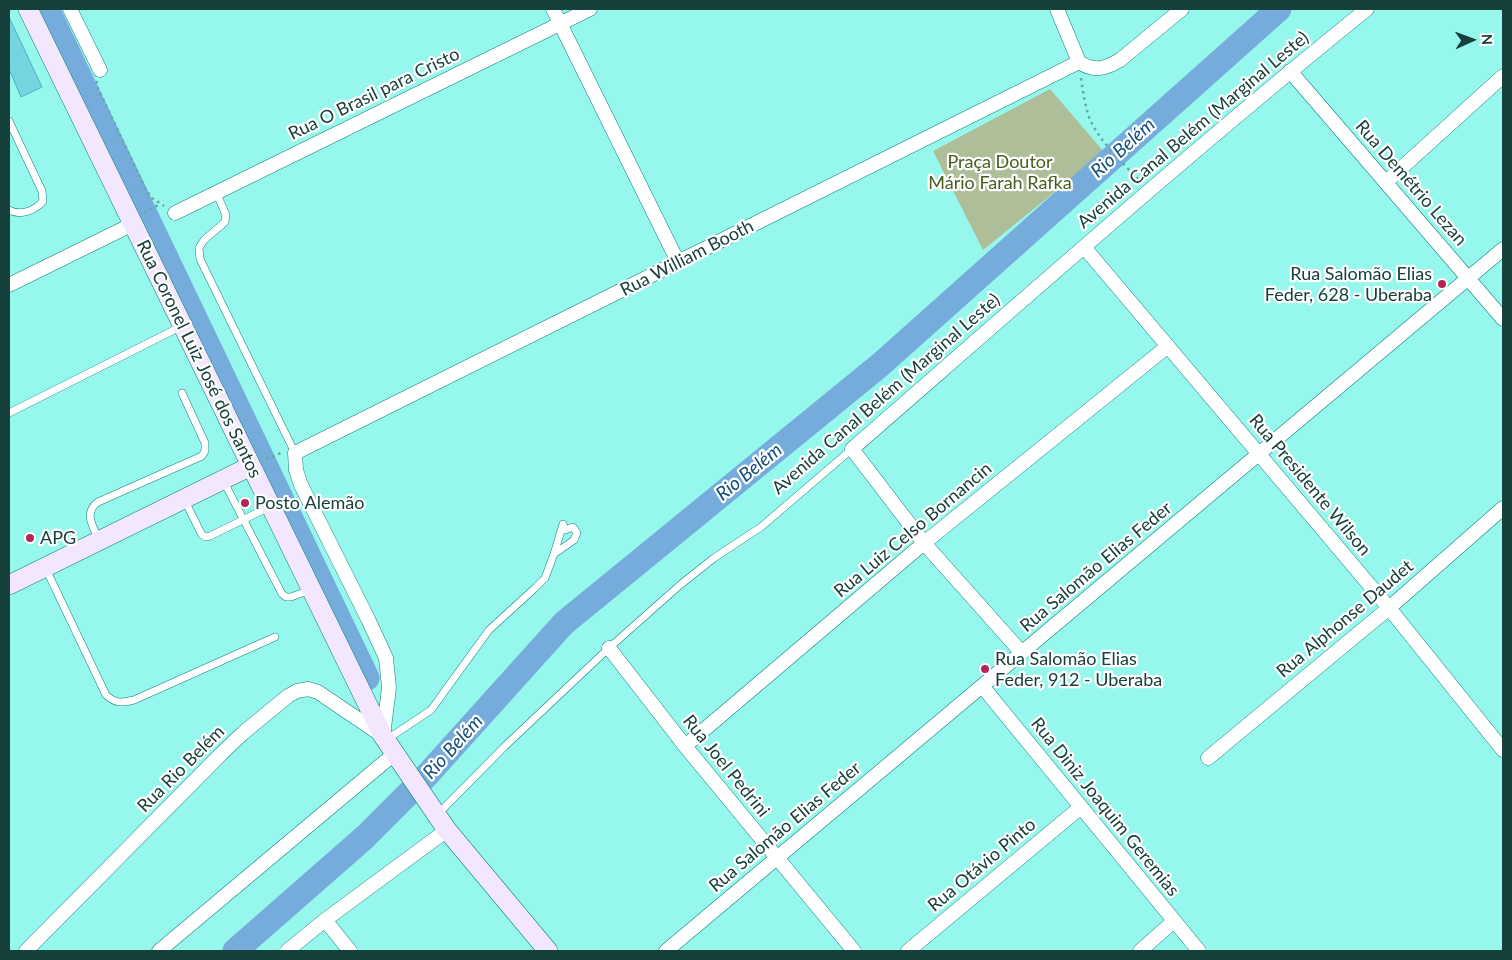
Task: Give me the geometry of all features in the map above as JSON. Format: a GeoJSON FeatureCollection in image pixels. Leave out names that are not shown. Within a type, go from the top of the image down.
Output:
{"type":"FeatureCollection","features":[{"type":"Feature","properties":{"kind":"street","name":"Rua Coronel Luiz José dos Santos"},"geometry":{"type":"LineString","coordinates":[[28,9],[182,326],[257,463],[270,506],[392,749],[442,823],[548,951]]}},
{"type":"Feature","properties":{"kind":"street"},"geometry":{"type":"LineString","coordinates":[[70,9],[100,70]]}},
{"type":"Feature","properties":{"kind":"street"},"geometry":{"type":"LineString","coordinates":[[553,9],[678,262]]}},
{"type":"Feature","properties":{"kind":"street","name":"Rua O Brasil para Cristo"},"geometry":{"type":"LineString","coordinates":[[175,212],[590,9]]}},
{"type":"Feature","properties":{"kind":"street"},"geometry":{"type":"LineString","coordinates":[[1057,9],[1079,62],[1088,68],[1099,69],[1110,66],[1120,60],[1182,9]]}},
{"type":"Feature","properties":{"kind":"street","name":"Avenida Canal Belém (Marginal Leste)"},"geometry":{"type":"LineString","coordinates":[[852,449],[1084,247],[1290,71],[1366,9]]}},
{"type":"Feature","properties":{"kind":"street","name":"Rua William Booth"},"geometry":{"type":"LineString","coordinates":[[295,453],[1079,62]]}},
{"type":"Feature","properties":{"kind":"street","name":"Rua Demétrio Lezan"},"geometry":{"type":"LineString","coordinates":[[1290,71],[1503,319]]}},
{"type":"Feature","properties":{"kind":"street"},"geometry":{"type":"LineString","coordinates":[[1386,182],[1503,76]]}},
{"type":"Feature","properties":{"kind":"street"},"geometry":{"type":"LineString","coordinates":[[9,285],[133,224]]}},
{"type":"Feature","properties":{"kind":"street","name":"Rua Presidente Wilson"},"geometry":{"type":"LineString","coordinates":[[1084,247],[1389,608],[1503,750]]}},
{"type":"Feature","properties":{"kind":"street","name":"Rua Salomão Elias Feder"},"geometry":{"type":"LineString","coordinates":[[666,951],[1503,249]]}},
{"type":"Feature","properties":{"kind":"street","name":"Rua Luiz Celso Bornancin"},"geometry":{"type":"LineString","coordinates":[[685,746],[924,543],[1168,346]]}},
{"type":"Feature","properties":{"kind":"street"},"geometry":{"type":"LineString","coordinates":[[852,449],[924,543],[1022,653]]}},
{"type":"Feature","properties":{"kind":"street"},"geometry":{"type":"LineString","coordinates":[[159,951],[392,749],[386,658],[301,485],[296,470],[295,453]]}},
{"type":"Feature","properties":{"kind":"street"},"geometry":{"type":"LineString","coordinates":[[9,585],[257,463]]}},
{"type":"Feature","properties":{"kind":"street","name":"Rua Alphonse Daudet"},"geometry":{"type":"LineString","coordinates":[[1208,758],[1389,608],[1503,508]]}},
{"type":"Feature","properties":{"kind":"street","name":"Rua Joel Pedrini"},"geometry":{"type":"LineString","coordinates":[[609,648],[685,746],[854,951]]}},
{"type":"Feature","properties":{"kind":"street","name":"Rua Diniz Joaquim Geremias"},"geometry":{"type":"LineString","coordinates":[[982,686],[1199,951]]}},
{"type":"Feature","properties":{"kind":"street","name":"Rua Rio Belém"},"geometry":{"type":"LineString","coordinates":[[26,951],[221,754],[243,733],[297,690],[308,689],[318,692],[392,749]]}},
{"type":"Feature","properties":{"kind":"street","name":"Rua Otávio Pinto"},"geometry":{"type":"LineString","coordinates":[[908,951],[1081,807]]}},
{"type":"Feature","properties":{"kind":"street","name":"Avenida Canal Belém (Marginal Leste)"},"geometry":{"type":"LineString","coordinates":[[287,951],[442,823]]}},
{"type":"Feature","properties":{"kind":"street"},"geometry":{"type":"LineString","coordinates":[[324,920],[350,951]]}},
{"type":"Feature","properties":{"kind":"street"},"geometry":{"type":"LineString","coordinates":[[1140,951],[1174,921]]}},
{"type":"Feature","properties":{"kind":"lane"},"geometry":{"type":"LineString","coordinates":[[9,121],[42,191],[43,201],[38,207],[20,213],[9,210]]}},
{"type":"Feature","properties":{"kind":"lane"},"geometry":{"type":"LineString","coordinates":[[216,192],[226,215],[225,222],[204,240],[199,248],[200,259],[295,453]]}},
{"type":"Feature","properties":{"kind":"lane"},"geometry":{"type":"LineString","coordinates":[[9,413],[182,326]]}},
{"type":"Feature","properties":{"kind":"lane"},"geometry":{"type":"LineString","coordinates":[[99,540],[89,515],[92,506],[202,456],[205,450],[205,443],[182,393]]}},
{"type":"Feature","properties":{"kind":"lane","name":"Avenida Canal Belém (Marginal Leste)"},"geometry":{"type":"LineString","coordinates":[[442,823],[504,747],[609,648],[680,584],[714,558],[761,527],[852,449]]}},
{"type":"Feature","properties":{"kind":"lane"},"geometry":{"type":"LineString","coordinates":[[223,480],[282,594],[286,598],[311,590]]}},
{"type":"Feature","properties":{"kind":"lane"},"geometry":{"type":"LineString","coordinates":[[184,499],[202,534],[206,537],[270,506]]}},
{"type":"Feature","properties":{"kind":"lane"},"geometry":{"type":"LineString","coordinates":[[392,749],[431,710],[489,630],[545,578],[554,554]]}},
{"type":"Feature","properties":{"kind":"lane"},"geometry":{"type":"LineString","coordinates":[[45,567],[106,695],[114,702],[134,700],[275,637]]}},
{"type":"Feature","properties":{"kind":"path"},"geometry":{"type":"LineString","coordinates":[[1079,62],[1086,107],[1094,127],[1138,180]]}},
{"type":"Feature","properties":{"kind":"path"},"geometry":{"type":"LineString","coordinates":[[100,70],[96,84],[146,190],[152,198],[175,212]]}},
{"type":"Feature","properties":{"kind":"path"},"geometry":{"type":"LineString","coordinates":[[257,463],[279,452]]}},
{"type":"Feature","properties":{"kind":"green space","name":"Praça Doutor Mário Farah Rafka"},"geometry":{"type":"Polygon","coordinates":[[[1050,89],[1104,152],[983,250],[933,151],[1050,89]]]}},
{"type":"Feature","properties":{"kind":"building"},"geometry":{"type":"Polygon","coordinates":[[[9,17],[42,87],[21,97],[9,69],[9,17]]]}},
{"type":"Feature","properties":{"kind":"waterway"},"geometry":{"type":"LineString","coordinates":[[47,9],[367,678]]}},
{"type":"Feature","properties":{"kind":"waterway","name":"Rio Belém"},"geometry":{"type":"LineString","coordinates":[[235,951],[365,837],[428,774],[564,623],[880,365],[1279,9]]}},
{"type":"Feature","properties":{"kind":"place","name":"Rua Salomão Elias Feder, 628 - Uberaba"},"geometry":{"type":"Point","coordinates":[1442,284]}},
{"type":"Feature","properties":{"kind":"place","name":"Posto Alemão"},"geometry":{"type":"Point","coordinates":[245,503]}},
{"type":"Feature","properties":{"kind":"place","name":"APG"},"geometry":{"type":"Point","coordinates":[30,538]}},
{"type":"Feature","properties":{"kind":"place","name":"Rua Salomão Elias Feder, 912 - Uberaba"},"geometry":{"type":"Point","coordinates":[985,669]}}]}
